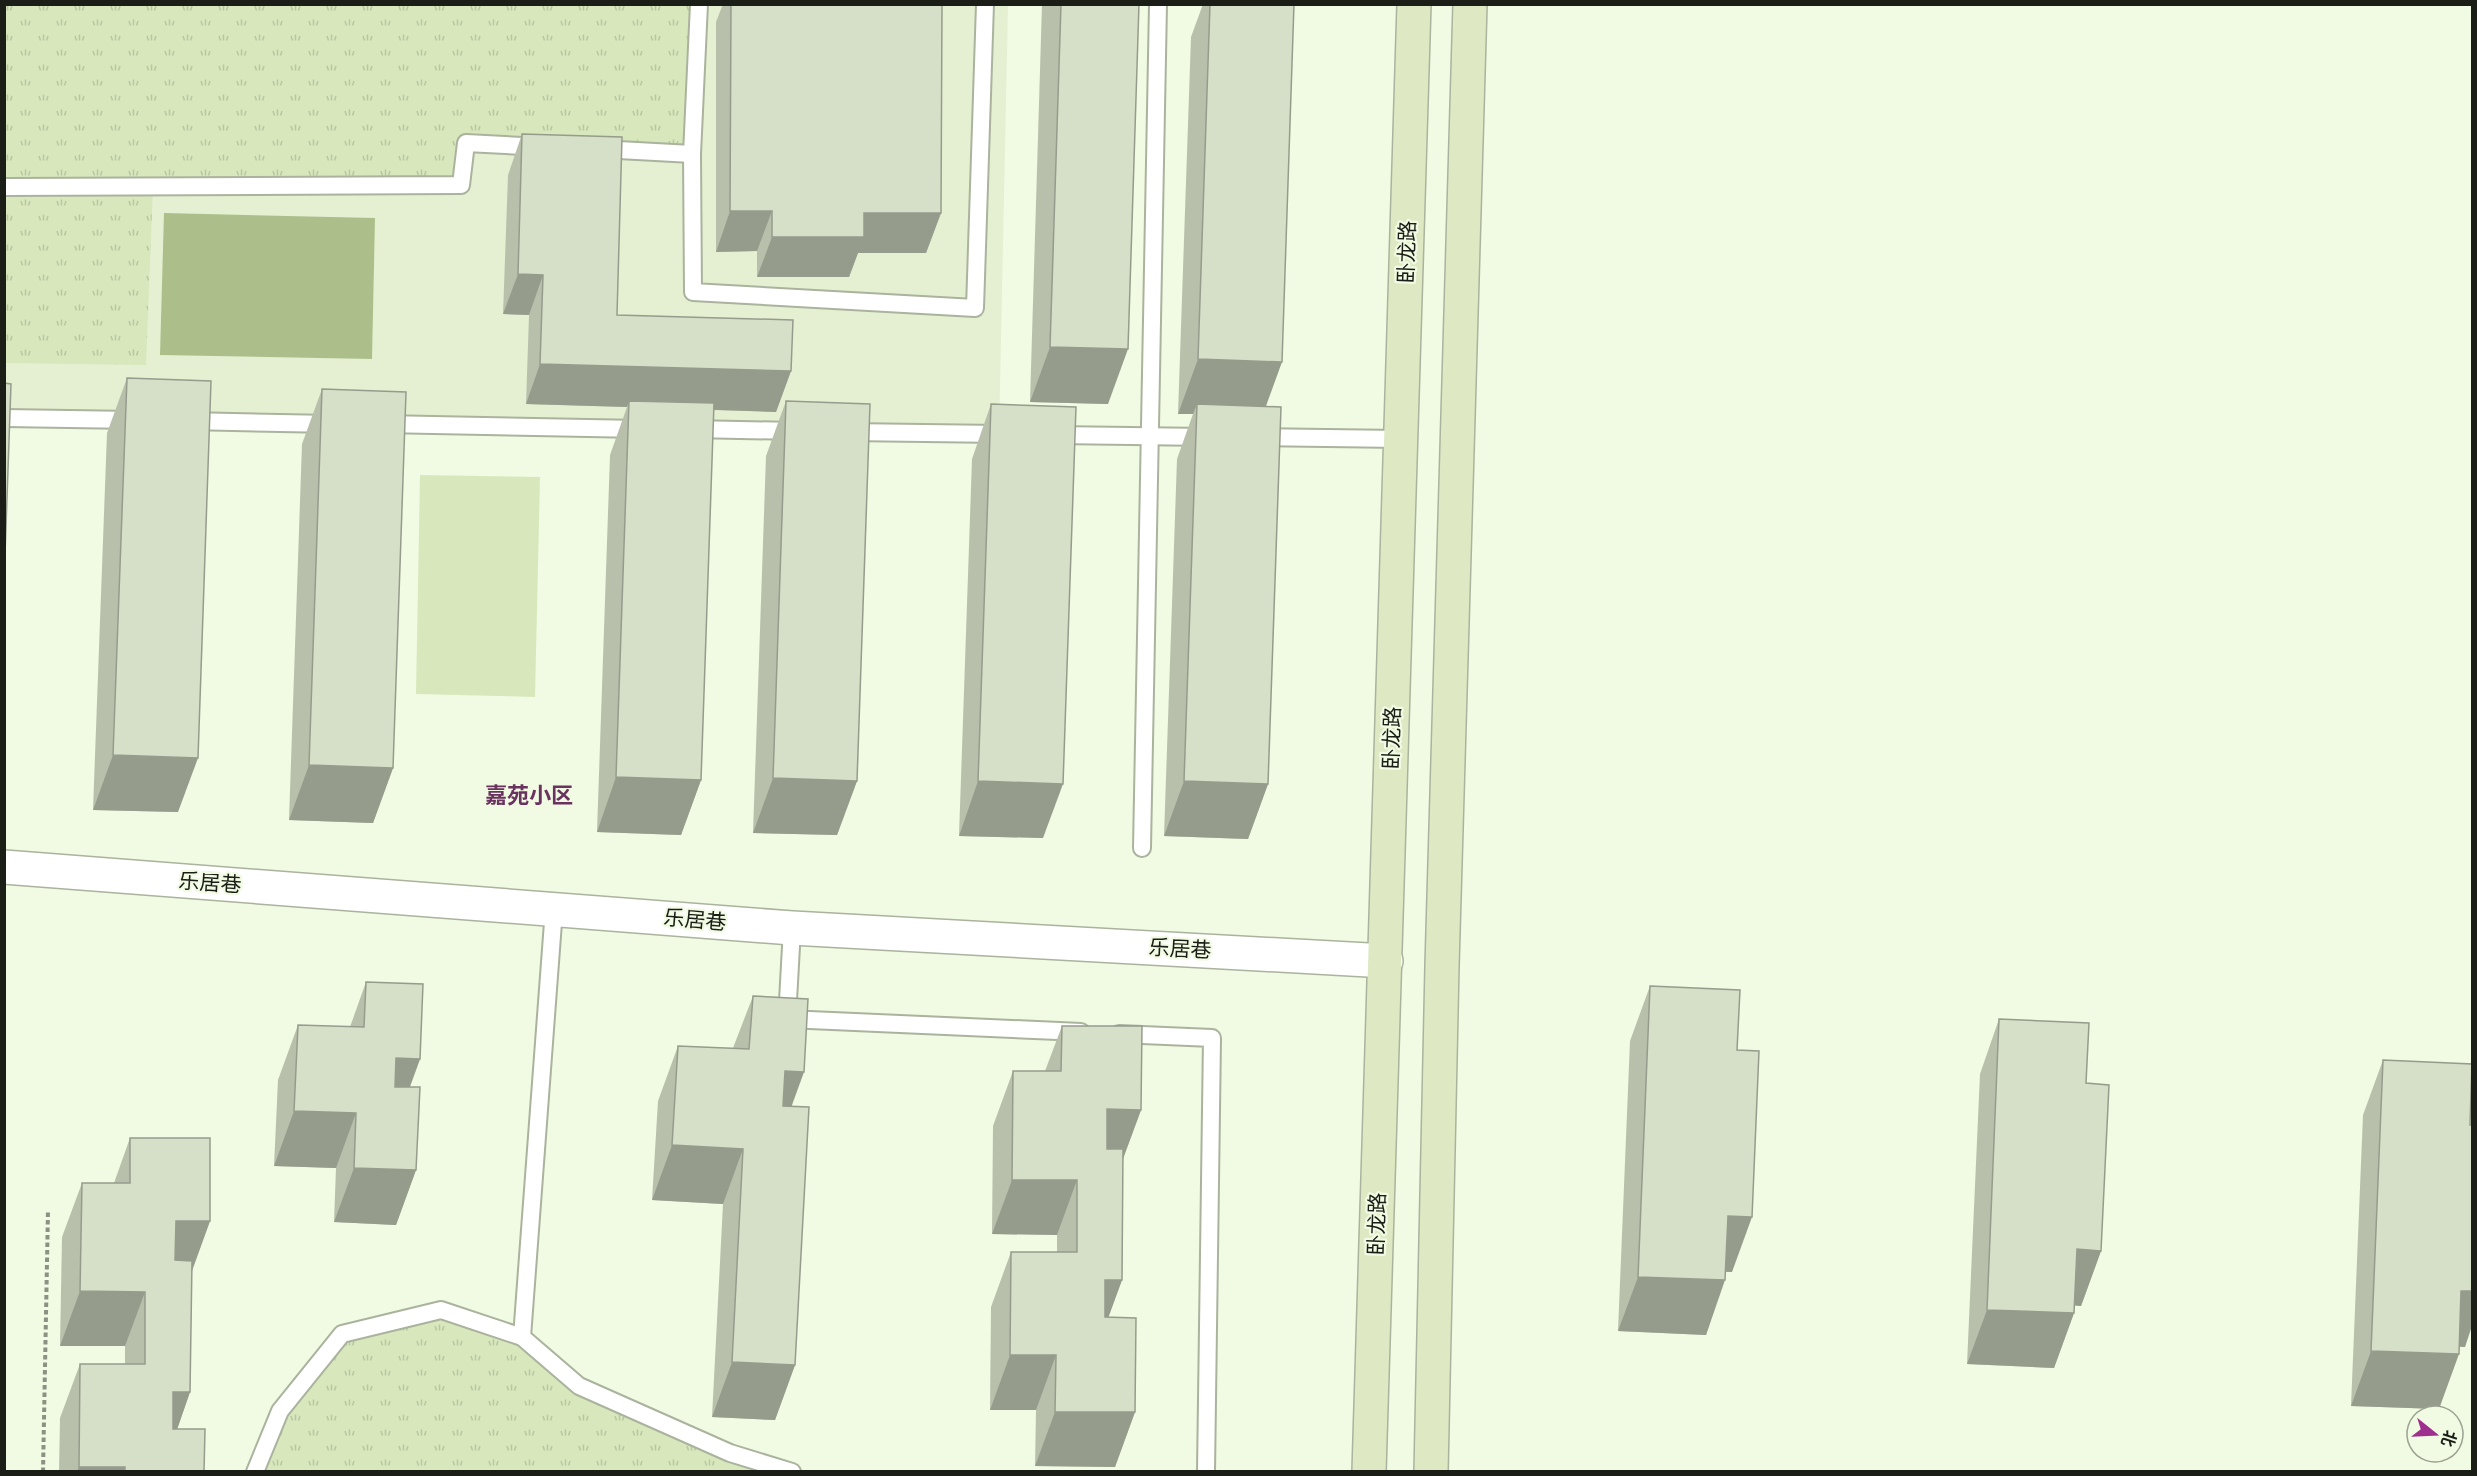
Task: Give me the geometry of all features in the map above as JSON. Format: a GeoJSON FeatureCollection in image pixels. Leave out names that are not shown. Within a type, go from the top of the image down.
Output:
{"type":"FeatureCollection","features":[{"type":"Feature","properties":{"kind":"main road","name":"卧龙路"},"geometry":{"type":"LineString","coordinates":[[1369,1472],[1414,4]]}},
{"type":"Feature","properties":{"kind":"main road"},"geometry":{"type":"LineString","coordinates":[[1431,1472],[1443,943],[1470,4]]}},
{"type":"Feature","properties":{"kind":"street","name":"乐居巷"},"geometry":{"type":"LineString","coordinates":[[4,867],[792,928],[1386,960]]}},
{"type":"Feature","properties":{"kind":"lane"},"geometry":{"type":"LineString","coordinates":[[699,4],[692,154],[693,292],[975,308],[985,4]]}},
{"type":"Feature","properties":{"kind":"lane"},"geometry":{"type":"LineString","coordinates":[[1142,848],[1158,4]]}},
{"type":"Feature","properties":{"kind":"lane"},"geometry":{"type":"LineString","coordinates":[[4,187],[461,185],[466,143],[561,148]]}},
{"type":"Feature","properties":{"kind":"lane"},"geometry":{"type":"LineString","coordinates":[[585,149],[692,154]]}},
{"type":"Feature","properties":{"kind":"lane"},"geometry":{"type":"LineString","coordinates":[[4,418],[148,420]]}},
{"type":"Feature","properties":{"kind":"lane"},"geometry":{"type":"LineString","coordinates":[[172,421],[1222,437]]}},
{"type":"Feature","properties":{"kind":"lane"},"geometry":{"type":"LineString","coordinates":[[1246,437],[1401,439]]}},
{"type":"Feature","properties":{"kind":"lane"},"geometry":{"type":"LineString","coordinates":[[522,1337],[554,909]]}},
{"type":"Feature","properties":{"kind":"lane"},"geometry":{"type":"LineString","coordinates":[[792,928],[787,1019],[1212,1038],[1206,1472]]}},
{"type":"Feature","properties":{"kind":"lane"},"geometry":{"type":"LineString","coordinates":[[255,1472],[280,1411],[342,1334],[441,1310],[522,1337],[579,1386],[730,1453],[792,1472]]}},
{"type":"Feature","properties":{"kind":"path"},"geometry":{"type":"LineString","coordinates":[[43,1472],[48,1210]]}},
{"type":"Feature","properties":{"kind":"shaded area"},"geometry":{"type":"Polygon","coordinates":[[[5,5],[1008,5],[999,434],[5,418],[5,5]]]}},
{"type":"Feature","properties":{"kind":"shaded area"},"geometry":{"type":"Polygon","coordinates":[[[164,213],[375,218],[372,359],[160,355],[164,213]]]}},
{"type":"Feature","properties":{"kind":"green space"},"geometry":{"type":"Polygon","coordinates":[[[5,5],[699,5],[692,154],[467,143],[461,185],[153,187],[146,365],[5,363],[5,5]]]}},
{"type":"Feature","properties":{"kind":"green space"},"geometry":{"type":"Polygon","coordinates":[[[420,475],[540,477],[535,697],[416,694],[420,475]]]}},
{"type":"Feature","properties":{"kind":"green space"},"geometry":{"type":"Polygon","coordinates":[[[441,1310],[522,1337],[579,1386],[704,1442],[800,1471],[255,1472],[280,1411],[342,1334],[441,1310]]]}},
{"type":"Feature","properties":{"kind":"building"},"geometry":{"type":"Polygon","coordinates":[[[731,4],[942,4],[941,213],[864,213],[864,237],[772,237],[772,211],[730,211],[731,4]]]}},
{"type":"Feature","properties":{"kind":"building"},"geometry":{"type":"Polygon","coordinates":[[[1061,4],[1139,4],[1128,349],[1050,347],[1061,4]]]}},
{"type":"Feature","properties":{"kind":"building"},"geometry":{"type":"Polygon","coordinates":[[[1210,4],[1294,4],[1282,362],[1198,359],[1210,4]]]}},
{"type":"Feature","properties":{"kind":"building"},"geometry":{"type":"Polygon","coordinates":[[[522,134],[622,137],[617,315],[793,320],[791,371],[540,364],[543,275],[518,274],[522,134]]]}},
{"type":"Feature","properties":{"kind":"building"},"geometry":{"type":"Polygon","coordinates":[[[127,378],[211,381],[198,758],[113,755],[127,378]]]}},
{"type":"Feature","properties":{"kind":"building"},"geometry":{"type":"Polygon","coordinates":[[[4,383],[11,384],[4,584],[4,383]]]}},
{"type":"Feature","properties":{"kind":"building"},"geometry":{"type":"Polygon","coordinates":[[[322,389],[406,392],[393,768],[309,765],[322,389]]]}},
{"type":"Feature","properties":{"kind":"building"},"geometry":{"type":"Polygon","coordinates":[[[629,401],[714,403],[701,780],[616,777],[629,401]]]}},
{"type":"Feature","properties":{"kind":"building"},"geometry":{"type":"Polygon","coordinates":[[[786,401],[870,404],[857,781],[773,778],[786,401]]]}},
{"type":"Feature","properties":{"kind":"building"},"geometry":{"type":"Polygon","coordinates":[[[991,404],[1076,407],[1063,784],[978,781],[991,404]]]}},
{"type":"Feature","properties":{"kind":"building"},"geometry":{"type":"Polygon","coordinates":[[[1197,404],[1281,407],[1268,784],[1184,781],[1197,404]]]}},
{"type":"Feature","properties":{"kind":"building"},"geometry":{"type":"Polygon","coordinates":[[[366,982],[423,984],[420,1059],[396,1058],[395,1087],[420,1087],[416,1170],[354,1168],[356,1113],[294,1111],[298,1025],[364,1027],[366,982]]]}},
{"type":"Feature","properties":{"kind":"building"},"geometry":{"type":"Polygon","coordinates":[[[1650,986],[1740,990],[1737,1050],[1759,1051],[1752,1217],[1728,1216],[1725,1280],[1638,1277],[1650,986]]]}},
{"type":"Feature","properties":{"kind":"building"},"geometry":{"type":"Polygon","coordinates":[[[753,996],[808,999],[804,1072],[785,1071],[783,1106],[809,1107],[795,1365],[732,1362],[743,1149],[672,1145],[678,1046],[749,1049],[753,996]]]}},
{"type":"Feature","properties":{"kind":"building"},"geometry":{"type":"Polygon","coordinates":[[[1999,1019],[2089,1023],[2086,1083],[2109,1085],[2101,1251],[2077,1249],[2074,1313],[1987,1310],[1999,1019]]]}},
{"type":"Feature","properties":{"kind":"building"},"geometry":{"type":"Polygon","coordinates":[[[1062,1026],[1142,1026],[1141,1110],[1107,1109],[1107,1149],[1123,1149],[1122,1280],[1105,1280],[1105,1317],[1136,1318],[1135,1412],[1055,1412],[1056,1355],[1010,1355],[1011,1252],[1077,1252],[1077,1180],[1012,1180],[1013,1071],[1061,1071],[1062,1026]]]}},
{"type":"Feature","properties":{"kind":"building"},"geometry":{"type":"Polygon","coordinates":[[[2383,1060],[2472,1064],[2470,1125],[2472,1125],[2472,1291],[2461,1291],[2459,1354],[2371,1351],[2383,1060]]]}},
{"type":"Feature","properties":{"kind":"building"},"geometry":{"type":"Polygon","coordinates":[[[130,1138],[210,1138],[210,1221],[176,1221],[175,1260],[192,1261],[190,1392],[173,1392],[173,1429],[205,1429],[204,1472],[125,1472],[125,1467],[79,1467],[80,1364],[145,1364],[145,1292],[80,1291],[82,1183],[130,1183],[130,1138]]]}},
{"type":"Feature","properties":{"kind":"district","name":"嘉苑小区"},"geometry":{"type":"Point","coordinates":[529,795]}}]}
